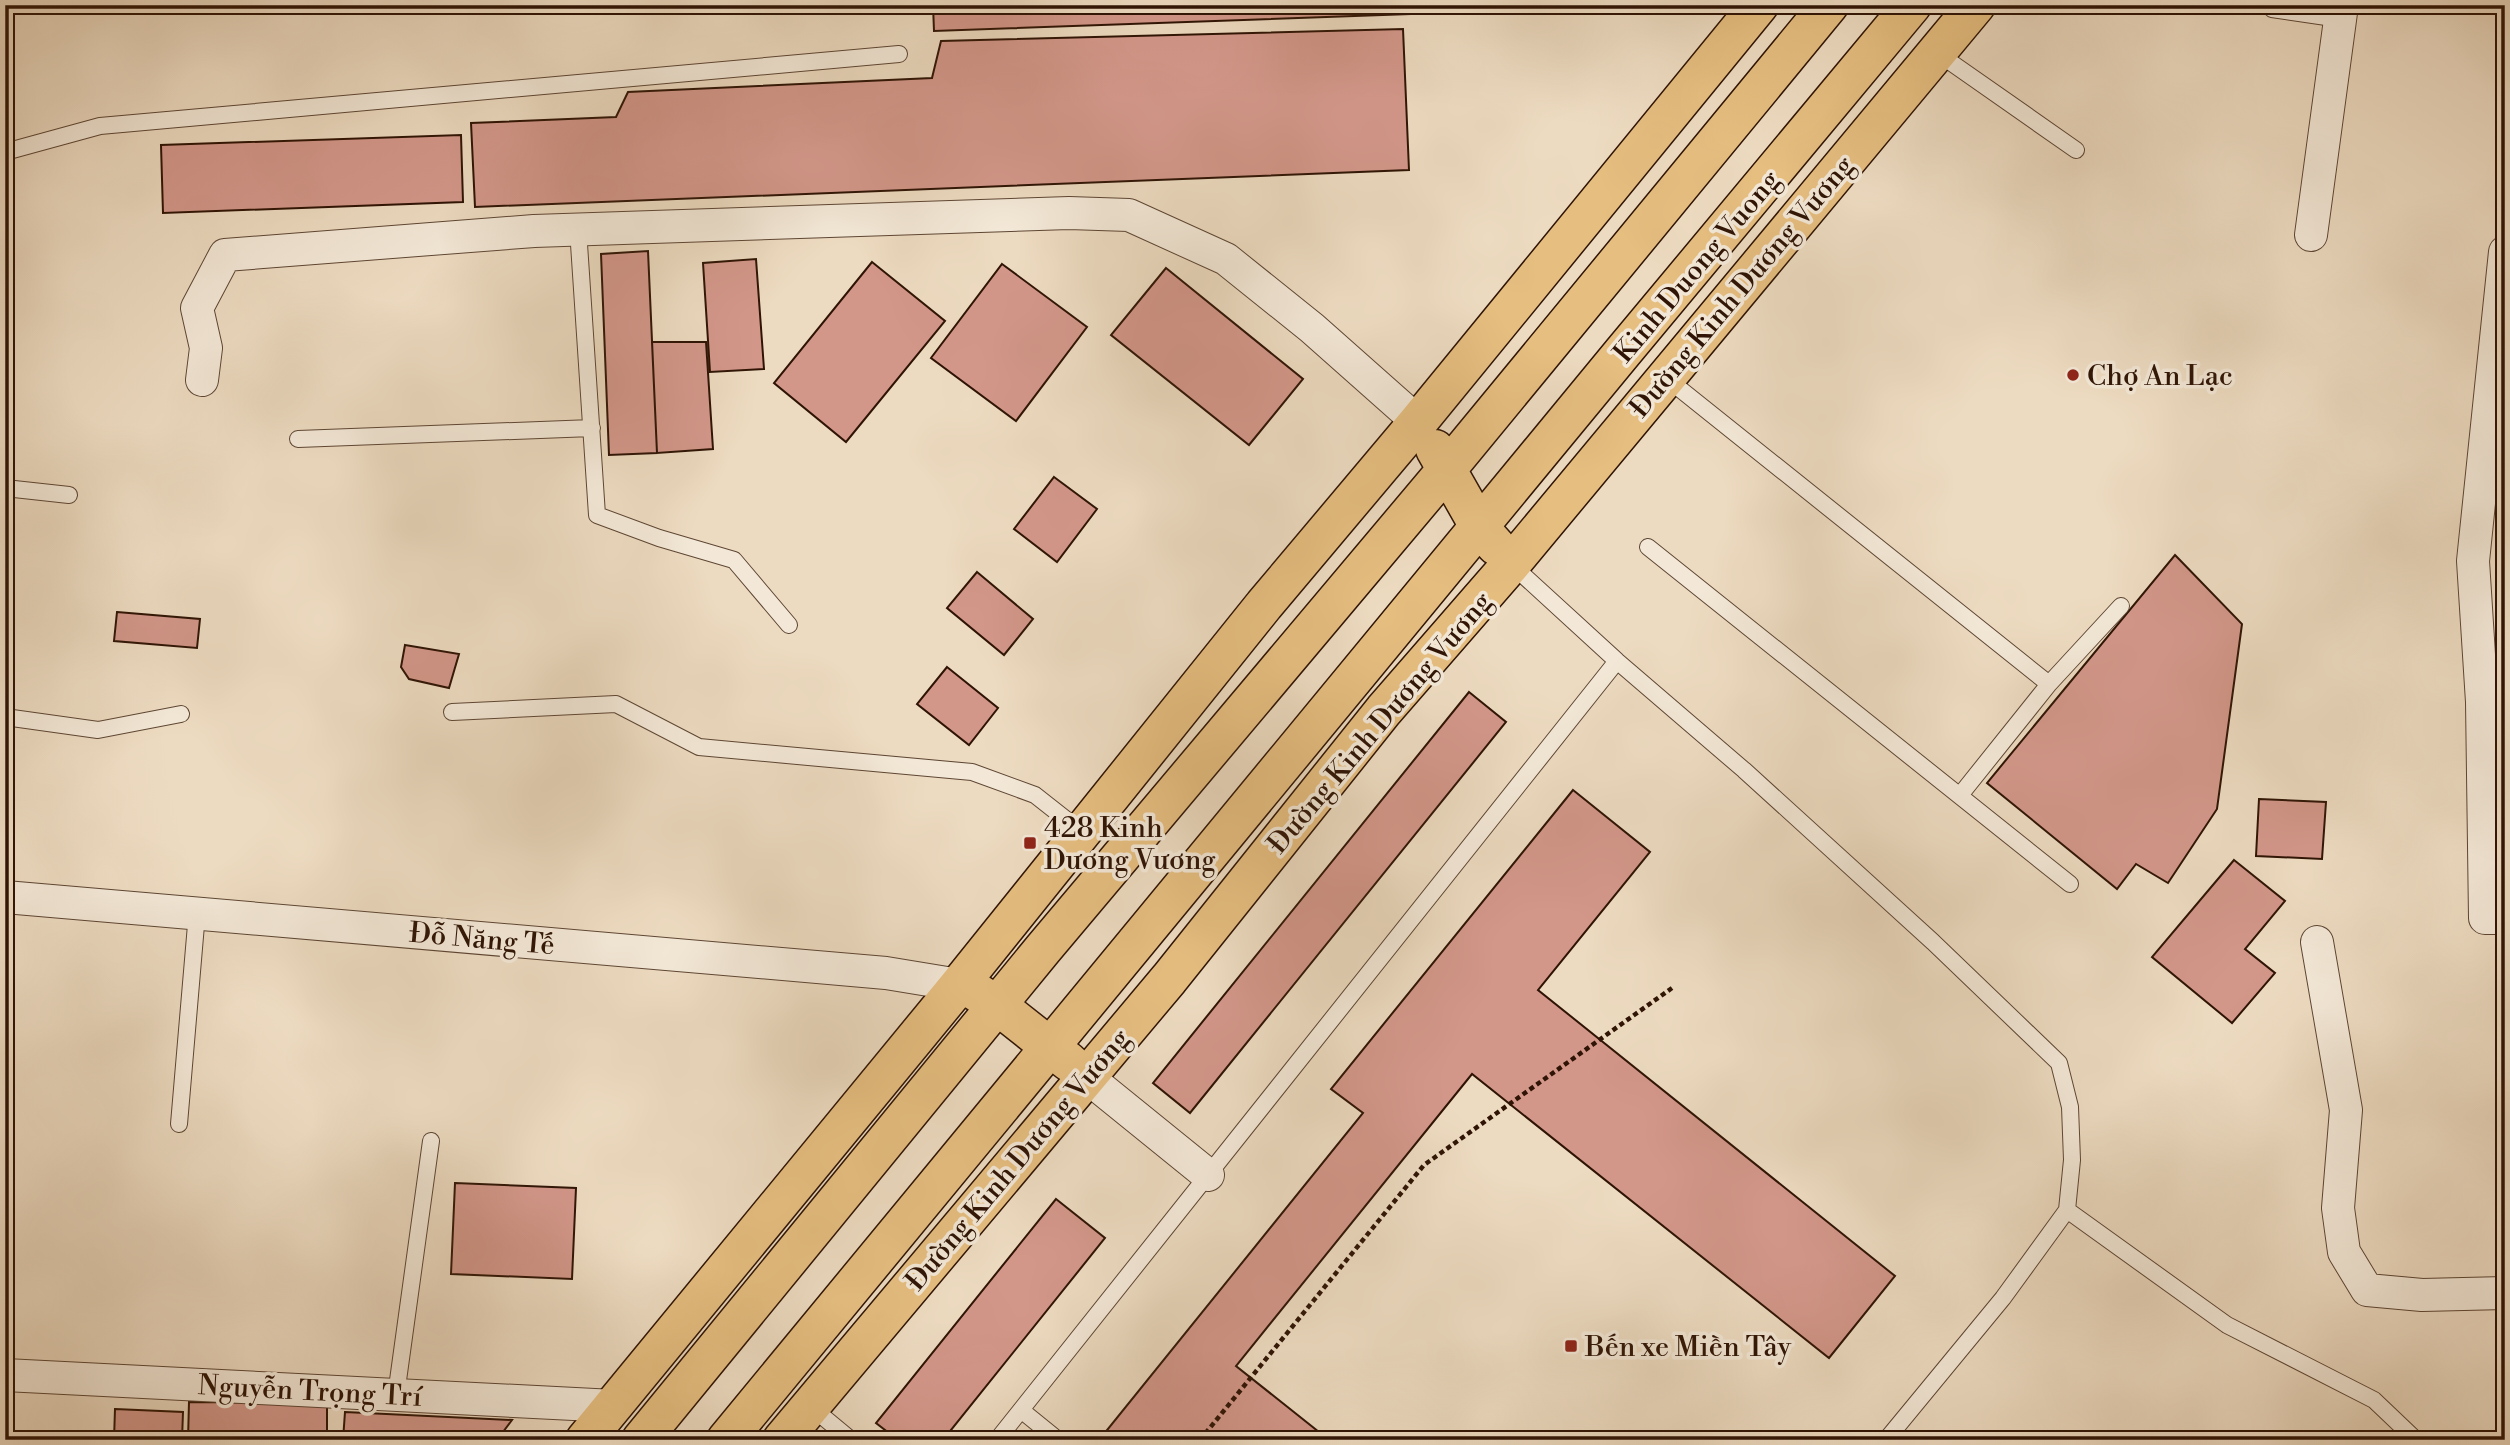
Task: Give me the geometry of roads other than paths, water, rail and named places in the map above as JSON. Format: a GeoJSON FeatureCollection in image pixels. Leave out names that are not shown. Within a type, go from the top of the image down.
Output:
{"type":"FeatureCollection","features":[{"type":"Feature","properties":{"kind":"main road"},"geometry":{"type":"LineString","coordinates":[[585,1440],[959,985],[1264,605],[1418,422],[1759,5]]}},
{"type":"Feature","properties":{"kind":"main road"},"geometry":{"type":"LineString","coordinates":[[641,1440],[997,1005],[1447,469],[1829,5]]}},
{"type":"Feature","properties":{"kind":"main road","name":"Đường Kinh Dương Vương"},"geometry":{"type":"LineString","coordinates":[[782,1440],[1087,1077],[1384,710],[1511,564],[1976,5]]}},
{"type":"Feature","properties":{"kind":"main road"},"geometry":{"type":"LineString","coordinates":[[1903,16],[1936,52]]}},
{"type":"Feature","properties":{"kind":"main road","name":"Kinh Duong Vuong"},"geometry":{"type":"LineString","coordinates":[[1480,528],[1903,16]]}},
{"type":"Feature","properties":{"kind":"main road"},"geometry":{"type":"LineString","coordinates":[[1418,422],[1480,528],[1511,564]]}},
{"type":"Feature","properties":{"kind":"main road","name":"Đường Kinh Dương Vương"},"geometry":{"type":"LineString","coordinates":[[726,1440],[1246,805],[1480,528]]}},
{"type":"Feature","properties":{"kind":"main road"},"geometry":{"type":"LineString","coordinates":[[959,985],[997,1005],[1087,1077]]}},
{"type":"Feature","properties":{"kind":"main road"},"geometry":{"type":"LineString","coordinates":[[776,1379],[810,1406]]}},
{"type":"Feature","properties":{"kind":"main road"},"geometry":{"type":"LineString","coordinates":[[614,1406],[666,1411]]}},
{"type":"Feature","properties":{"kind":"street"},"geometry":{"type":"LineString","coordinates":[[2311,235],[2341,12]]}},
{"type":"Feature","properties":{"kind":"street"},"geometry":{"type":"LineString","coordinates":[[202,380],[206,348],[197,308],[225,255],[578,229],[1069,213],[1129,215],[1226,259],[1312,328],[1418,422]]}},
{"type":"Feature","properties":{"kind":"street"},"geometry":{"type":"LineString","coordinates":[[2505,252],[2499,366],[2473,561],[2482,702],[2485,918],[2505,918]]}},
{"type":"Feature","properties":{"kind":"street","name":"Đỗ Năng Tế"},"geometry":{"type":"LineString","coordinates":[[5,897],[886,973],[959,985]]}},
{"type":"Feature","properties":{"kind":"street"},"geometry":{"type":"LineString","coordinates":[[2317,942],[2346,1110],[2338,1208],[2344,1252],[2367,1290],[2422,1295],[2505,1293]]}},
{"type":"Feature","properties":{"kind":"street"},"geometry":{"type":"LineString","coordinates":[[1087,1077],[1208,1175]]}},
{"type":"Feature","properties":{"kind":"street","name":"Nguyễn Trọng Trí"},"geometry":{"type":"LineString","coordinates":[[5,1375],[614,1406]]}},
{"type":"Feature","properties":{"kind":"lane"},"geometry":{"type":"LineString","coordinates":[[2272,9],[2341,12]]}},
{"type":"Feature","properties":{"kind":"lane"},"geometry":{"type":"LineString","coordinates":[[1936,52],[2076,150]]}},
{"type":"Feature","properties":{"kind":"lane"},"geometry":{"type":"LineString","coordinates":[[5,152],[100,125],[899,54]]}},
{"type":"Feature","properties":{"kind":"lane"},"geometry":{"type":"LineString","coordinates":[[578,229],[597,515],[659,538],[734,560],[789,625]]}},
{"type":"Feature","properties":{"kind":"lane"},"geometry":{"type":"LineString","coordinates":[[1665,377],[2049,684]]}},
{"type":"Feature","properties":{"kind":"lane"},"geometry":{"type":"LineString","coordinates":[[298,439],[592,428]]}},
{"type":"Feature","properties":{"kind":"lane"},"geometry":{"type":"LineString","coordinates":[[5,488],[69,495]]}},
{"type":"Feature","properties":{"kind":"lane"},"geometry":{"type":"LineString","coordinates":[[1647,547],[1961,794],[2070,884]]}},
{"type":"Feature","properties":{"kind":"lane"},"geometry":{"type":"LineString","coordinates":[[1511,564],[1616,660],[1744,769],[1933,942],[2059,1063],[2070,1107],[2072,1160],[2067,1210],[2003,1298],[1886,1440]]}},
{"type":"Feature","properties":{"kind":"lane"},"geometry":{"type":"LineString","coordinates":[[1961,794],[2049,684],[2121,606]]}},
{"type":"Feature","properties":{"kind":"lane"},"geometry":{"type":"LineString","coordinates":[[997,1440],[1616,660]]}},
{"type":"Feature","properties":{"kind":"lane"},"geometry":{"type":"LineString","coordinates":[[452,712],[616,704],[699,747],[972,772],[1035,795],[1082,832]]}},
{"type":"Feature","properties":{"kind":"lane"},"geometry":{"type":"LineString","coordinates":[[5,717],[98,730],[181,714]]}},
{"type":"Feature","properties":{"kind":"lane"},"geometry":{"type":"LineString","coordinates":[[179,1124],[197,914]]}},
{"type":"Feature","properties":{"kind":"lane"},"geometry":{"type":"LineString","coordinates":[[396,1395],[431,1142]]}},
{"type":"Feature","properties":{"kind":"lane"},"geometry":{"type":"LineString","coordinates":[[2067,1210],[2227,1325],[2374,1400],[2416,1440]]}},
{"type":"Feature","properties":{"kind":"lane"},"geometry":{"type":"LineString","coordinates":[[810,1406],[851,1440]]}},
{"type":"Feature","properties":{"kind":"lane"},"geometry":{"type":"LineString","coordinates":[[1021,1410],[1058,1440]]}},
{"type":"Feature","properties":{"kind":"place","name":"Chợ An Lạc"},"geometry":{"type":"Point","coordinates":[2073,375]}},
{"type":"Feature","properties":{"kind":"place","name":"428 Kinh Dương Vương"},"geometry":{"type":"Point","coordinates":[1030,843]}},
{"type":"Feature","properties":{"kind":"place","name":"Bến xe Miền Tây"},"geometry":{"type":"Point","coordinates":[1571,1346]}}]}
